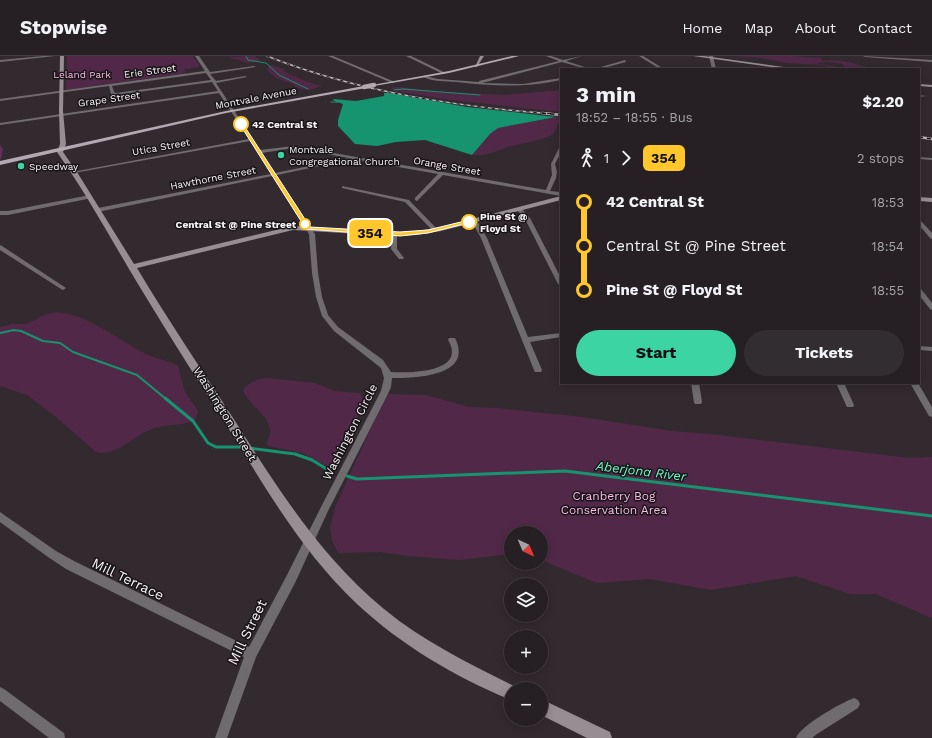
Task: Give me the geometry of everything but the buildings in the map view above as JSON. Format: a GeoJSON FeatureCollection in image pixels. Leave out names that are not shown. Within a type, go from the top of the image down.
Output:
{"type":"FeatureCollection","features":[{"type":"Feature","properties":{"kind":"main road"},"geometry":{"type":"LineString","coordinates":[[60,149],[63,144],[61,115],[62,56]]}},
{"type":"Feature","properties":{"kind":"main road"},"geometry":{"type":"LineString","coordinates":[[476,66],[482,56]]}},
{"type":"Feature","properties":{"kind":"main road","name":"Montvale Avenue"},"geometry":{"type":"LineString","coordinates":[[0,163],[233,111],[425,77],[517,56]]}},
{"type":"Feature","properties":{"kind":"main road"},"geometry":{"type":"LineString","coordinates":[[696,56],[789,68]]}},
{"type":"Feature","properties":{"kind":"main road"},"geometry":{"type":"LineString","coordinates":[[920,84],[932,86]]}},
{"type":"Feature","properties":{"kind":"main road","name":"Washington Street"},"geometry":{"type":"LineString","coordinates":[[60,149],[60,153],[90,197],[132,267],[285,509],[309,543],[354,593],[402,632],[433,652],[504,688]]}},
{"type":"Feature","properties":{"kind":"main road"},"geometry":{"type":"LineString","coordinates":[[132,267],[291,229],[308,228],[394,234],[435,230],[560,198]]}},
{"type":"Feature","properties":{"kind":"main road"},"geometry":{"type":"LineString","coordinates":[[920,199],[932,200]]}},
{"type":"Feature","properties":{"kind":"main road"},"geometry":{"type":"LineString","coordinates":[[548,710],[604,738]]}},
{"type":"Feature","properties":{"kind":"street"},"geometry":{"type":"LineString","coordinates":[[0,61],[53,56]]}},
{"type":"Feature","properties":{"kind":"street","name":"Washington Circle"},"geometry":{"type":"LineString","coordinates":[[197,56],[312,235],[319,297],[325,316],[340,332],[380,362],[387,369],[389,375],[388,384],[383,396],[325,508],[309,543]]}},
{"type":"Feature","properties":{"kind":"street"},"geometry":{"type":"LineString","coordinates":[[330,56],[393,82]]}},
{"type":"Feature","properties":{"kind":"street"},"geometry":{"type":"LineString","coordinates":[[408,56],[444,73]]}},
{"type":"Feature","properties":{"kind":"street"},"geometry":{"type":"LineString","coordinates":[[548,56],[586,68]]}},
{"type":"Feature","properties":{"kind":"street"},"geometry":{"type":"LineString","coordinates":[[479,83],[580,56]]}},
{"type":"Feature","properties":{"kind":"street"},"geometry":{"type":"LineString","coordinates":[[641,56],[660,68]]}},
{"type":"Feature","properties":{"kind":"street"},"geometry":{"type":"LineString","coordinates":[[865,56],[932,61]]}},
{"type":"Feature","properties":{"kind":"street"},"geometry":{"type":"LineString","coordinates":[[712,57],[711,60],[714,68]]}},
{"type":"Feature","properties":{"kind":"street"},"geometry":{"type":"LineString","coordinates":[[600,68],[625,61]]}},
{"type":"Feature","properties":{"kind":"street","name":"Erie Street"},"geometry":{"type":"LineString","coordinates":[[0,100],[254,67]]}},
{"type":"Feature","properties":{"kind":"street"},"geometry":{"type":"LineString","coordinates":[[110,85],[112,93],[116,94],[245,77]]}},
{"type":"Feature","properties":{"kind":"street"},"geometry":{"type":"LineString","coordinates":[[425,77],[518,86],[560,79]]}},
{"type":"Feature","properties":{"kind":"street","name":"Grape Street"},"geometry":{"type":"LineString","coordinates":[[0,124],[221,92]]}},
{"type":"Feature","properties":{"kind":"street","name":"Utica Street"},"geometry":{"type":"LineString","coordinates":[[74,172],[251,140]]}},
{"type":"Feature","properties":{"kind":"street","name":"Orange Street"},"geometry":{"type":"LineString","coordinates":[[259,152],[291,146],[441,174],[560,194]]}},
{"type":"Feature","properties":{"kind":"street"},"geometry":{"type":"LineString","coordinates":[[548,192],[555,176],[553,164],[560,150]]}},
{"type":"Feature","properties":{"kind":"street","name":"Hawthorne Street"},"geometry":{"type":"LineString","coordinates":[[98,210],[356,158]]}},
{"type":"Feature","properties":{"kind":"street"},"geometry":{"type":"LineString","coordinates":[[920,158],[932,159]]}},
{"type":"Feature","properties":{"kind":"street"},"geometry":{"type":"LineString","coordinates":[[417,199],[441,174]]}},
{"type":"Feature","properties":{"kind":"street"},"geometry":{"type":"LineString","coordinates":[[344,187],[408,200],[435,230]]}},
{"type":"Feature","properties":{"kind":"street"},"geometry":{"type":"LineString","coordinates":[[0,213],[8,213],[90,197]]}},
{"type":"Feature","properties":{"kind":"street"},"geometry":{"type":"LineString","coordinates":[[519,209],[526,217],[560,282]]}},
{"type":"Feature","properties":{"kind":"street"},"geometry":{"type":"LineString","coordinates":[[474,220],[484,238],[538,370]]}},
{"type":"Feature","properties":{"kind":"street"},"geometry":{"type":"LineString","coordinates":[[920,223],[932,237]]}},
{"type":"Feature","properties":{"kind":"street"},"geometry":{"type":"LineString","coordinates":[[394,234],[394,250],[401,258]]}},
{"type":"Feature","properties":{"kind":"street"},"geometry":{"type":"LineString","coordinates":[[0,248],[62,288]]}},
{"type":"Feature","properties":{"kind":"street"},"geometry":{"type":"LineString","coordinates":[[920,291],[932,308]]}},
{"type":"Feature","properties":{"kind":"street"},"geometry":{"type":"LineString","coordinates":[[526,340],[560,335]]}},
{"type":"Feature","properties":{"kind":"street"},"geometry":{"type":"LineString","coordinates":[[389,375],[424,374],[441,369],[450,363],[456,355],[456,348],[452,340]]}},
{"type":"Feature","properties":{"kind":"street"},"geometry":{"type":"LineString","coordinates":[[920,348],[932,349]]}},
{"type":"Feature","properties":{"kind":"street"},"geometry":{"type":"LineString","coordinates":[[695,384],[698,402]]}},
{"type":"Feature","properties":{"kind":"street"},"geometry":{"type":"LineString","coordinates":[[840,384],[850,405]]}},
{"type":"Feature","properties":{"kind":"street"},"geometry":{"type":"LineString","coordinates":[[915,384],[932,414]]}},
{"type":"Feature","properties":{"kind":"street","name":"Mill Terrace"},"geometry":{"type":"LineString","coordinates":[[0,516],[52,554],[70,565],[251,654]]}},
{"type":"Feature","properties":{"kind":"street","name":"Mill Street"},"geometry":{"type":"LineString","coordinates":[[221,738],[251,654],[309,543]]}},
{"type":"Feature","properties":{"kind":"street"},"geometry":{"type":"LineString","coordinates":[[0,693],[59,738]]}},
{"type":"Feature","properties":{"kind":"street"},"geometry":{"type":"LineString","coordinates":[[802,738],[812,729],[854,704]]}},
{"type":"Feature","properties":{"kind":"green space","name":"Leland Park"},"geometry":{"type":"Polygon","coordinates":[[[67,56],[193,56],[200,67],[184,69],[185,73],[66,90],[67,56]]]}},
{"type":"Feature","properties":{"kind":"green space"},"geometry":{"type":"Polygon","coordinates":[[[255,56],[261,61],[248,63],[227,57],[255,56]]]}},
{"type":"Feature","properties":{"kind":"green space"},"geometry":{"type":"Polygon","coordinates":[[[734,56],[793,56],[821,58],[822,61],[841,61],[870,68],[845,68],[843,64],[829,62],[815,63],[839,67],[833,68],[821,65],[786,63],[762,58],[734,56]]]}},
{"type":"Feature","properties":{"kind":"green space"},"geometry":{"type":"Polygon","coordinates":[[[270,65],[284,69],[283,71],[307,82],[322,86],[309,90],[298,88],[291,83],[276,78],[267,70],[270,65]]]}},
{"type":"Feature","properties":{"kind":"green space"},"geometry":{"type":"Polygon","coordinates":[[[399,87],[443,92],[505,95],[560,90],[560,112],[452,100],[401,92],[390,88],[399,87]]]}},
{"type":"Feature","properties":{"kind":"green space"},"geometry":{"type":"Polygon","coordinates":[[[560,117],[559,124],[552,135],[489,154],[472,155],[490,134],[498,128],[560,117]]]}},
{"type":"Feature","properties":{"kind":"green space"},"geometry":{"type":"Polygon","coordinates":[[[56,312],[80,317],[146,354],[178,366],[185,392],[198,411],[195,420],[185,424],[161,426],[143,433],[116,450],[102,453],[96,452],[56,417],[27,395],[0,386],[0,327],[13,324],[26,324],[47,314],[56,312]]]}},
{"type":"Feature","properties":{"kind":"green space"},"geometry":{"type":"Polygon","coordinates":[[[266,378],[315,383],[334,391],[360,393],[362,407],[360,414],[339,446],[339,465],[329,467],[302,453],[268,446],[267,443],[270,434],[267,420],[251,403],[243,390],[247,385],[266,378]]]}},
{"type":"Feature","properties":{"kind":"green space","name":"Cranberry Bog Conservation Area"},"geometry":{"type":"Polygon","coordinates":[[[389,394],[426,395],[469,407],[497,408],[582,417],[672,431],[710,434],[910,458],[932,457],[932,618],[876,594],[850,594],[796,576],[711,590],[649,579],[597,583],[548,563],[548,526],[504,526],[504,555],[459,560],[380,552],[338,553],[332,540],[330,527],[336,505],[371,428],[389,394]]]}},
{"type":"Feature","properties":{"kind":"shaded area"},"geometry":{"type":"Polygon","coordinates":[[[384,93],[467,107],[556,117],[498,128],[490,134],[472,155],[425,140],[396,142],[377,146],[355,144],[338,126],[338,120],[343,104],[334,101],[333,99],[356,101],[384,96],[384,93]]]}},
{"type":"Feature","properties":{"kind":"waterway"},"geometry":{"type":"LineString","coordinates":[[246,56],[248,60],[266,63],[279,75],[308,89]]}},
{"type":"Feature","properties":{"kind":"waterway"},"geometry":{"type":"LineString","coordinates":[[394,90],[403,89],[480,95]]}},
{"type":"Feature","properties":{"kind":"waterway"},"geometry":{"type":"LineString","coordinates":[[331,102],[338,102]]}},
{"type":"Feature","properties":{"kind":"waterway","name":"Aberjona River"},"geometry":{"type":"LineString","coordinates":[[0,333],[14,330],[21,331],[43,341],[60,343],[73,352],[137,375],[166,399]]}},
{"type":"Feature","properties":{"kind":"waterway","name":"Aberjona River"},"geometry":{"type":"LineString","coordinates":[[165,398],[193,421],[208,443],[216,447],[242,447]]}},
{"type":"Feature","properties":{"kind":"waterway","name":"Aberjona River"},"geometry":{"type":"LineString","coordinates":[[249,448],[295,454],[312,460],[330,471]]}},
{"type":"Feature","properties":{"kind":"waterway","name":"Aberjona River"},"geometry":{"type":"LineString","coordinates":[[347,476],[357,479],[565,471],[932,516]]}},
{"type":"Feature","properties":{"kind":"railway"},"geometry":{"type":"LineString","coordinates":[[267,56],[302,69],[337,79],[409,96],[482,107],[555,114]]}},
{"type":"Feature","properties":{"kind":"railway"},"geometry":{"type":"LineString","coordinates":[[542,113],[560,115]]}},
{"type":"Feature","properties":{"kind":"railway"},"geometry":{"type":"LineString","coordinates":[[920,137],[932,139]]}},
{"type":"Feature","properties":{"kind":"bus line","name":"354"},"geometry":{"type":"LineString","coordinates":[[241,124],[308,228],[400,234],[441,229],[469,222]]}},
{"type":"Feature","properties":{"kind":"place","name":"42 Central St"},"geometry":{"type":"Point","coordinates":[241,124]}},
{"type":"Feature","properties":{"kind":"place","name":"Montvale Congregational Church"},"geometry":{"type":"Point","coordinates":[281,155]}},
{"type":"Feature","properties":{"kind":"place","name":"Speedway"},"geometry":{"type":"Point","coordinates":[21,166]}},
{"type":"Feature","properties":{"kind":"place","name":"Pine St @ Floyd St"},"geometry":{"type":"Point","coordinates":[469,222]}},
{"type":"Feature","properties":{"kind":"place","name":"Central St @ Pine Street"},"geometry":{"type":"Point","coordinates":[305,224]}}]}
